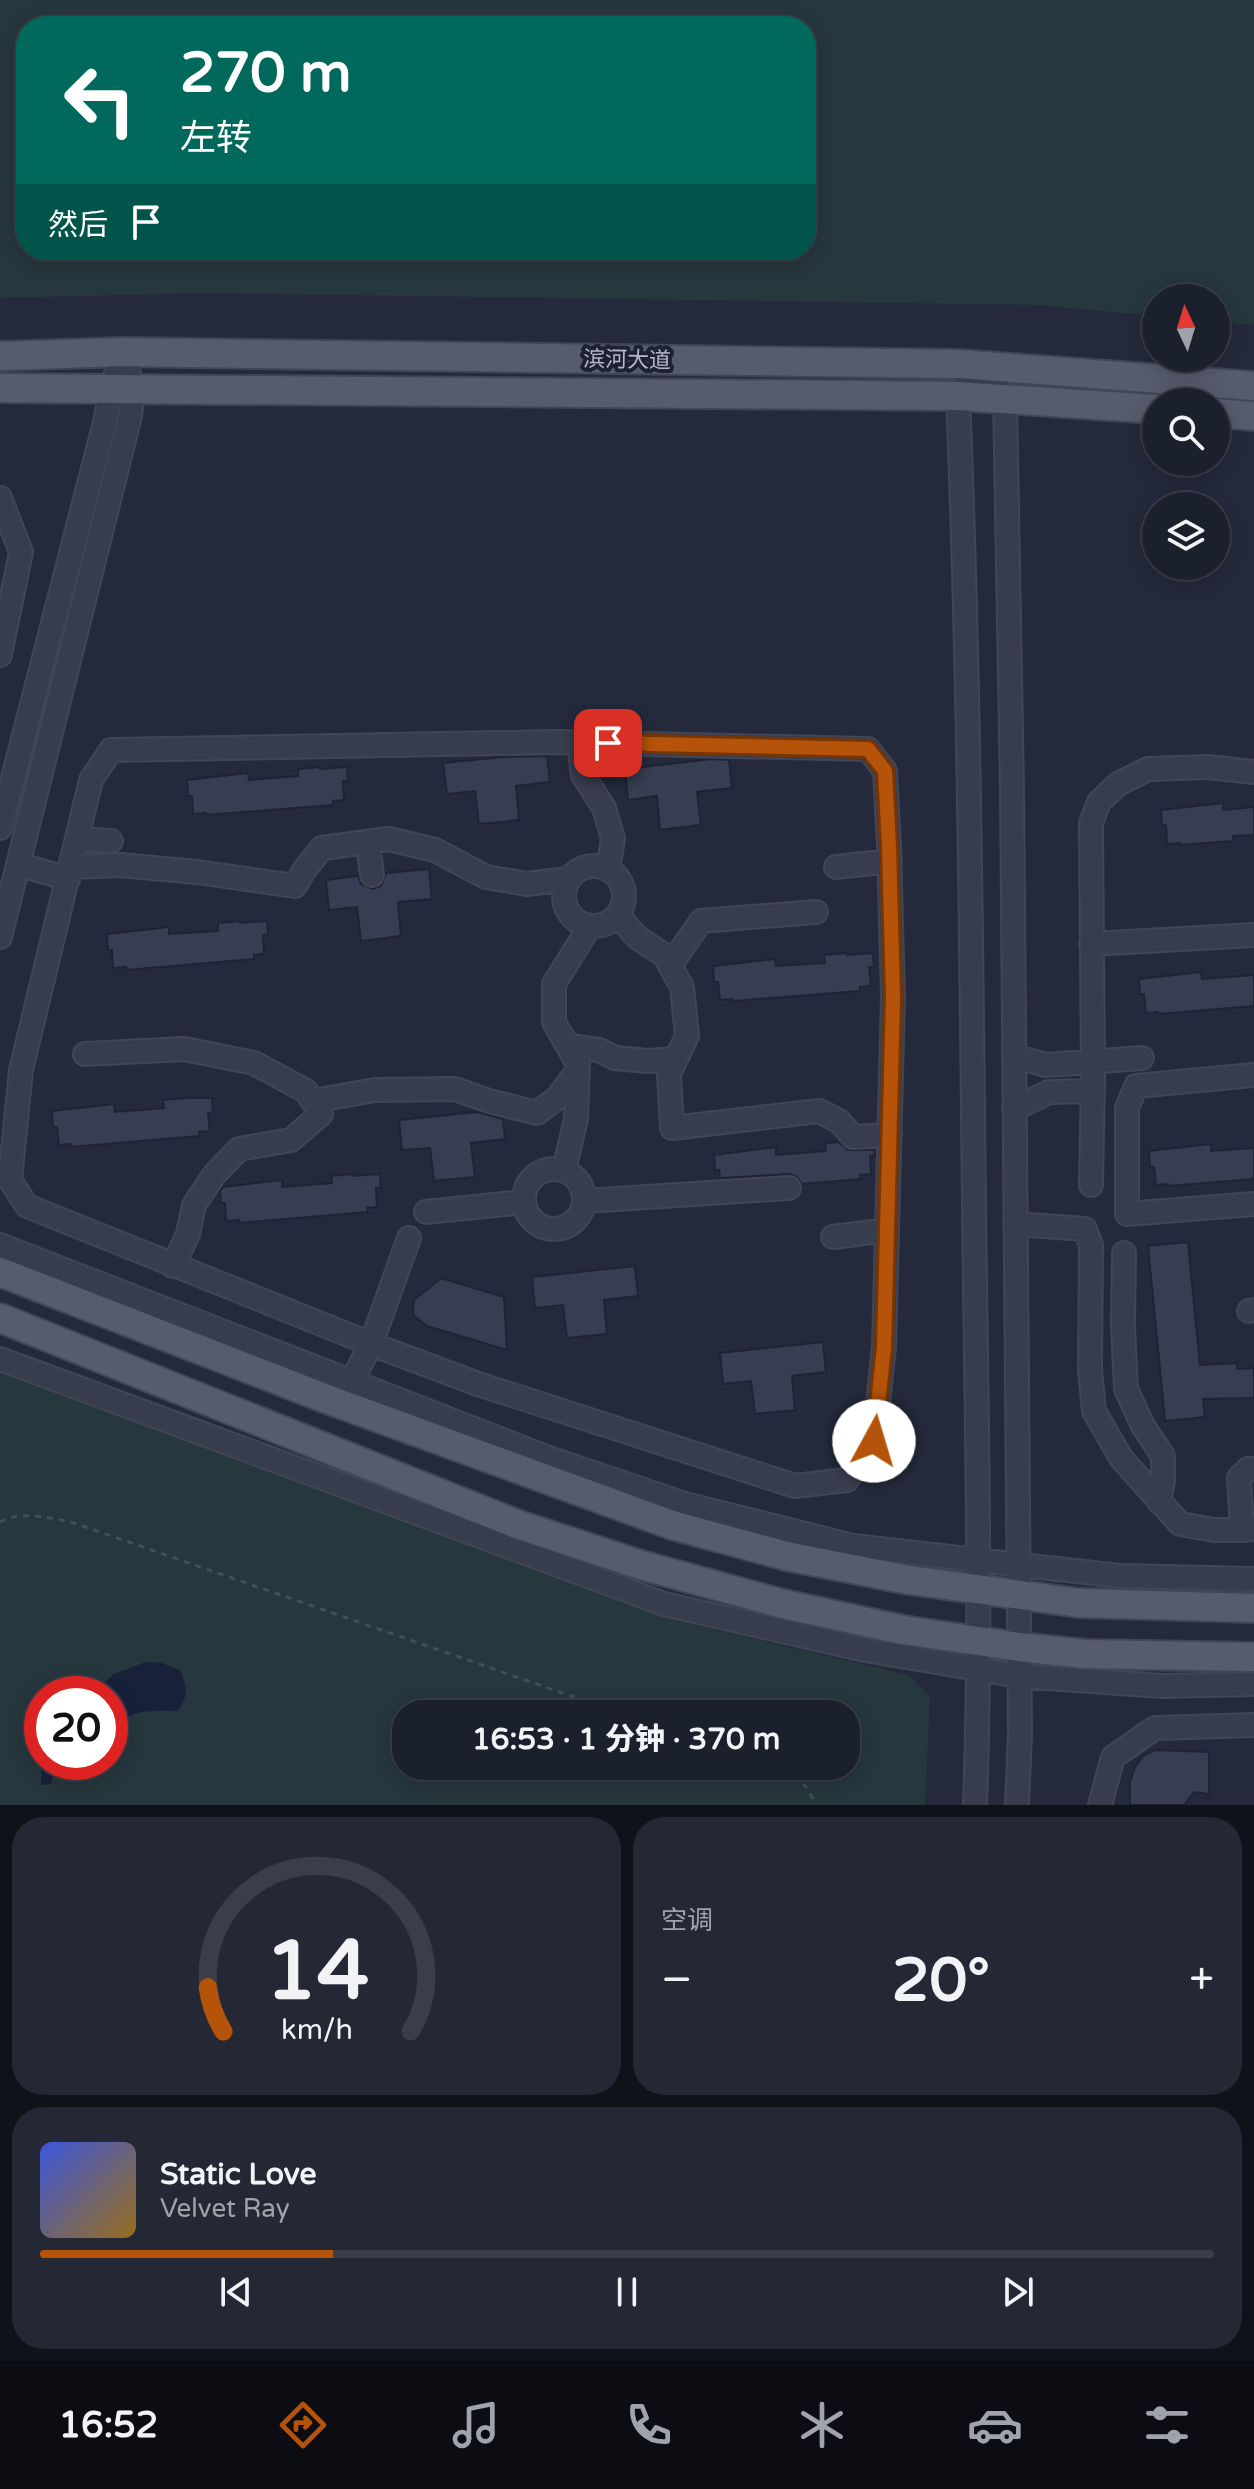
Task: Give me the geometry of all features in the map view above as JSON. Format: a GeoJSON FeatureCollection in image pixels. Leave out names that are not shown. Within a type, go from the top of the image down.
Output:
{"type":"FeatureCollection","features":[{"type":"Feature","properties":{"kind":"main road","name":"滨河大道"},"geometry":{"type":"LineString","coordinates":[[0,356],[123,352],[983,366],[1254,386]]}},
{"type":"Feature","properties":{"kind":"main road","name":"滨河大道"},"geometry":{"type":"LineString","coordinates":[[0,388],[958,396],[1142,408]]}},
{"type":"Feature","properties":{"kind":"main road"},"geometry":{"type":"LineString","coordinates":[[1230,414],[1254,416]]}},
{"type":"Feature","properties":{"kind":"main road"},"geometry":{"type":"LineString","coordinates":[[0,1272],[346,1394],[672,1525],[786,1556],[909,1580],[1079,1603],[1254,1608]]}},
{"type":"Feature","properties":{"kind":"main road"},"geometry":{"type":"LineString","coordinates":[[0,1318],[519,1525],[627,1561],[783,1604],[903,1630],[1019,1647],[1085,1654],[1254,1657]]}},
{"type":"Feature","properties":{"kind":"street"},"geometry":{"type":"LineString","coordinates":[[0,937],[130,416],[122,389],[123,352]]}},
{"type":"Feature","properties":{"kind":"street"},"geometry":{"type":"LineString","coordinates":[[975,1805],[978,1561],[969,790],[958,396],[983,366],[1005,398],[1020,1736],[1017,1805]]}},
{"type":"Feature","properties":{"kind":"street"},"geometry":{"type":"LineString","coordinates":[[0,828],[105,422],[122,389]]}},
{"type":"Feature","properties":{"kind":"street"},"geometry":{"type":"LineString","coordinates":[[0,498],[21,552],[0,655]]}},
{"type":"Feature","properties":{"kind":"street"},"geometry":{"type":"LineString","coordinates":[[579,743],[583,775],[604,808],[613,838],[610,858],[603,867]]}},
{"type":"Feature","properties":{"kind":"street"},"geometry":{"type":"LineString","coordinates":[[579,743],[868,749],[885,771],[893,997],[884,1347],[874,1441],[847,1480],[795,1486],[478,1384],[27,1206],[10,1180],[21,1070],[91,780],[111,750],[579,743]]}},
{"type":"Feature","properties":{"kind":"street"},"geometry":{"type":"LineString","coordinates":[[1091,1185],[1091,823],[1099,802],[1118,784],[1148,769],[1208,767],[1254,772]]}},
{"type":"Feature","properties":{"kind":"street"},"geometry":{"type":"LineString","coordinates":[[78,839],[111,841]]}},
{"type":"Feature","properties":{"kind":"street"},"geometry":{"type":"LineString","coordinates":[[18,864],[69,873],[120,865],[295,886],[322,848],[389,839],[435,850],[486,877],[527,884],[568,879],[584,867],[603,867],[612,872],[623,888],[622,907],[610,922],[590,926],[572,917],[566,909],[564,889],[568,879]]}},
{"type":"Feature","properties":{"kind":"street"},"geometry":{"type":"LineString","coordinates":[[368,842],[372,875]]}},
{"type":"Feature","properties":{"kind":"street"},"geometry":{"type":"LineString","coordinates":[[836,867],[890,861]]}},
{"type":"Feature","properties":{"kind":"street"},"geometry":{"type":"LineString","coordinates":[[670,966],[701,921],[816,912]]}},
{"type":"Feature","properties":{"kind":"street"},"geometry":{"type":"LineString","coordinates":[[617,915],[638,938],[664,955],[682,987],[687,1036],[669,1074],[672,1128],[819,1111],[839,1121],[853,1137],[890,1135]]}},
{"type":"Feature","properties":{"kind":"street"},"geometry":{"type":"LineString","coordinates":[[564,1170],[576,1119],[578,1064],[554,1022],[554,984],[590,926]]}},
{"type":"Feature","properties":{"kind":"street"},"geometry":{"type":"LineString","coordinates":[[1091,944],[1254,935]]}},
{"type":"Feature","properties":{"kind":"street"},"geometry":{"type":"LineString","coordinates":[[569,1046],[599,1050],[615,1058],[648,1061],[676,1059]]}},
{"type":"Feature","properties":{"kind":"street"},"geometry":{"type":"LineString","coordinates":[[85,1054],[184,1049],[254,1063],[306,1091],[321,1114],[291,1140],[239,1149],[214,1175],[194,1205],[188,1234],[173,1266]]}},
{"type":"Feature","properties":{"kind":"street"},"geometry":{"type":"LineString","coordinates":[[1014,1056],[1046,1065],[1142,1058]]}},
{"type":"Feature","properties":{"kind":"street"},"geometry":{"type":"LineString","coordinates":[[313,1101],[375,1090],[455,1089],[537,1113],[557,1098],[578,1070]]}},
{"type":"Feature","properties":{"kind":"street"},"geometry":{"type":"LineString","coordinates":[[1254,1075],[1136,1086],[1127,1108],[1127,1214],[1254,1204]]}},
{"type":"Feature","properties":{"kind":"street"},"geometry":{"type":"LineString","coordinates":[[1014,1109],[1049,1092],[1093,1091]]}},
{"type":"Feature","properties":{"kind":"street"},"geometry":{"type":"LineString","coordinates":[[544,1170],[564,1170],[579,1182],[585,1201],[583,1210],[570,1225],[550,1229],[532,1221],[524,1202],[524,1192],[535,1175],[544,1170]]}},
{"type":"Feature","properties":{"kind":"street"},"geometry":{"type":"LineString","coordinates":[[585,1201],[789,1188]]}},
{"type":"Feature","properties":{"kind":"street"},"geometry":{"type":"LineString","coordinates":[[426,1212],[524,1202]]}},
{"type":"Feature","properties":{"kind":"street"},"geometry":{"type":"LineString","coordinates":[[1015,1224],[1085,1229],[1091,1245],[1090,1370],[1094,1411],[1121,1458],[1180,1524],[1214,1530],[1248,1529],[1239,1478],[1248,1469],[1254,1469]]}},
{"type":"Feature","properties":{"kind":"street"},"geometry":{"type":"LineString","coordinates":[[833,1237],[887,1230]]}},
{"type":"Feature","properties":{"kind":"street"},"geometry":{"type":"LineString","coordinates":[[346,1394],[371,1344],[409,1238]]}},
{"type":"Feature","properties":{"kind":"street"},"geometry":{"type":"LineString","coordinates":[[0,1245],[346,1394],[685,1504],[853,1546],[1120,1576],[1254,1579]]}},
{"type":"Feature","properties":{"kind":"street"},"geometry":{"type":"LineString","coordinates":[[1124,1253],[1126,1389],[1143,1426],[1163,1456],[1159,1502]]}},
{"type":"Feature","properties":{"kind":"street"},"geometry":{"type":"LineString","coordinates":[[0,1359],[664,1604],[865,1650],[1019,1676],[1162,1686],[1254,1684]]}},
{"type":"Feature","properties":{"kind":"street"},"geometry":{"type":"LineString","coordinates":[[1100,1805],[1113,1757],[1155,1728],[1254,1725]]}},
{"type":"Feature","properties":{"kind":"path"},"geometry":{"type":"LineString","coordinates":[[0,1522],[34,1515],[71,1522],[583,1700]]}},
{"type":"Feature","properties":{"kind":"path"},"geometry":{"type":"LineString","coordinates":[[799,1780],[811,1791],[815,1805]]}},
{"type":"Feature","properties":{"kind":"shaded area"},"geometry":{"type":"Polygon","coordinates":[[[0,0],[1254,0],[1254,325],[1230,323],[1230,284],[1142,284],[1142,315],[1038,305],[205,293],[0,298],[0,0]]]}},
{"type":"Feature","properties":{"kind":"shaded area"},"geometry":{"type":"Polygon","coordinates":[[[0,1372],[678,1621],[909,1675],[930,1697],[925,1805],[0,1805],[0,1372]]]}},
{"type":"Feature","properties":{"kind":"water"},"geometry":{"type":"Polygon","coordinates":[[[146,1662],[162,1663],[181,1671],[184,1701],[178,1711],[151,1711],[128,1718],[128,1676],[112,1676],[146,1662]]]}},
{"type":"Feature","properties":{"kind":"water"},"geometry":{"type":"Polygon","coordinates":[[[41,1780],[52,1780],[51,1784],[41,1785],[41,1780]]]}},
{"type":"Feature","properties":{"kind":"building"},"geometry":{"type":"Polygon","coordinates":[[[547,756],[550,782],[516,786],[519,820],[479,824],[475,791],[447,794],[443,763],[547,756]]]}},
{"type":"Feature","properties":{"kind":"building"},"geometry":{"type":"Polygon","coordinates":[[[712,759],[729,760],[732,788],[697,792],[701,825],[660,830],[657,796],[628,800],[625,769],[712,759]]]}},
{"type":"Feature","properties":{"kind":"building"},"geometry":{"type":"Polygon","coordinates":[[[347,767],[348,781],[343,781],[344,800],[333,801],[333,805],[193,814],[187,780],[248,773],[249,780],[298,776],[298,769],[347,767]]]}},
{"type":"Feature","properties":{"kind":"building"},"geometry":{"type":"Polygon","coordinates":[[[1223,803],[1223,810],[1254,807],[1254,835],[1233,836],[1233,841],[1167,844],[1161,810],[1223,803]]]}},
{"type":"Feature","properties":{"kind":"building"},"geometry":{"type":"Polygon","coordinates":[[[429,869],[432,899],[398,902],[401,936],[361,941],[357,907],[329,910],[326,880],[358,876],[361,884],[373,889],[381,886],[386,873],[429,869]]]}},
{"type":"Feature","properties":{"kind":"building"},"geometry":{"type":"Polygon","coordinates":[[[267,921],[268,935],[263,935],[264,954],[254,955],[254,959],[126,970],[126,967],[113,968],[107,934],[169,927],[169,934],[218,931],[218,923],[267,921]]]}},
{"type":"Feature","properties":{"kind":"building"},"geometry":{"type":"Polygon","coordinates":[[[873,953],[874,967],[869,967],[871,986],[860,987],[860,991],[733,1001],[720,1000],[718,982],[714,982],[713,966],[775,959],[776,966],[825,963],[824,955],[873,953]]]}},
{"type":"Feature","properties":{"kind":"building"},"geometry":{"type":"Polygon","coordinates":[[[1201,972],[1202,979],[1254,975],[1254,1006],[1146,1013],[1139,979],[1201,972]]]}},
{"type":"Feature","properties":{"kind":"building"},"geometry":{"type":"Polygon","coordinates":[[[212,1098],[213,1112],[208,1113],[210,1131],[199,1132],[199,1136],[71,1147],[71,1144],[59,1145],[57,1127],[53,1127],[52,1111],[114,1104],[115,1112],[164,1108],[163,1100],[212,1098]]]}},
{"type":"Feature","properties":{"kind":"building"},"geometry":{"type":"Polygon","coordinates":[[[477,1112],[503,1119],[505,1139],[471,1143],[475,1177],[434,1181],[430,1148],[402,1150],[399,1120],[477,1112]]]}},
{"type":"Feature","properties":{"kind":"building"},"geometry":{"type":"Polygon","coordinates":[[[839,1142],[848,1150],[874,1150],[875,1155],[870,1156],[871,1174],[860,1175],[861,1179],[802,1184],[796,1176],[789,1174],[720,1178],[719,1170],[715,1170],[714,1155],[776,1147],[776,1155],[826,1151],[825,1143],[839,1142]]]}},
{"type":"Feature","properties":{"kind":"building"},"geometry":{"type":"Polygon","coordinates":[[[1211,1144],[1211,1151],[1254,1148],[1254,1179],[1156,1185],[1149,1151],[1211,1144]]]}},
{"type":"Feature","properties":{"kind":"building"},"geometry":{"type":"Polygon","coordinates":[[[380,1174],[381,1188],[376,1188],[377,1207],[367,1208],[367,1212],[239,1223],[239,1220],[226,1221],[225,1203],[221,1203],[220,1191],[223,1187],[282,1180],[282,1187],[332,1183],[331,1176],[380,1174]]]}},
{"type":"Feature","properties":{"kind":"building"},"geometry":{"type":"Polygon","coordinates":[[[1188,1242],[1200,1365],[1237,1363],[1237,1369],[1254,1368],[1254,1398],[1203,1399],[1205,1417],[1165,1421],[1148,1246],[1188,1242]]]}},
{"type":"Feature","properties":{"kind":"building"},"geometry":{"type":"Polygon","coordinates":[[[635,1266],[638,1296],[604,1300],[607,1334],[567,1338],[563,1305],[535,1308],[532,1277],[635,1266]]]}},
{"type":"Feature","properties":{"kind":"building"},"geometry":{"type":"Polygon","coordinates":[[[441,1278],[504,1297],[507,1350],[427,1326],[413,1315],[414,1300],[441,1278]]]}},
{"type":"Feature","properties":{"kind":"building"},"geometry":{"type":"Polygon","coordinates":[[[823,1342],[826,1372],[792,1376],[795,1410],[755,1414],[751,1381],[723,1384],[720,1353],[823,1342]]]}},
{"type":"Feature","properties":{"kind":"building"},"geometry":{"type":"Polygon","coordinates":[[[1155,1750],[1209,1752],[1209,1794],[1194,1792],[1184,1805],[1130,1805],[1130,1781],[1135,1767],[1144,1755],[1155,1750]]]}},
{"type":"Feature","properties":{"kind":"route"},"geometry":{"type":"LineString","coordinates":[[608,743],[868,749],[885,771],[893,997],[884,1347],[874,1441]]}}]}
